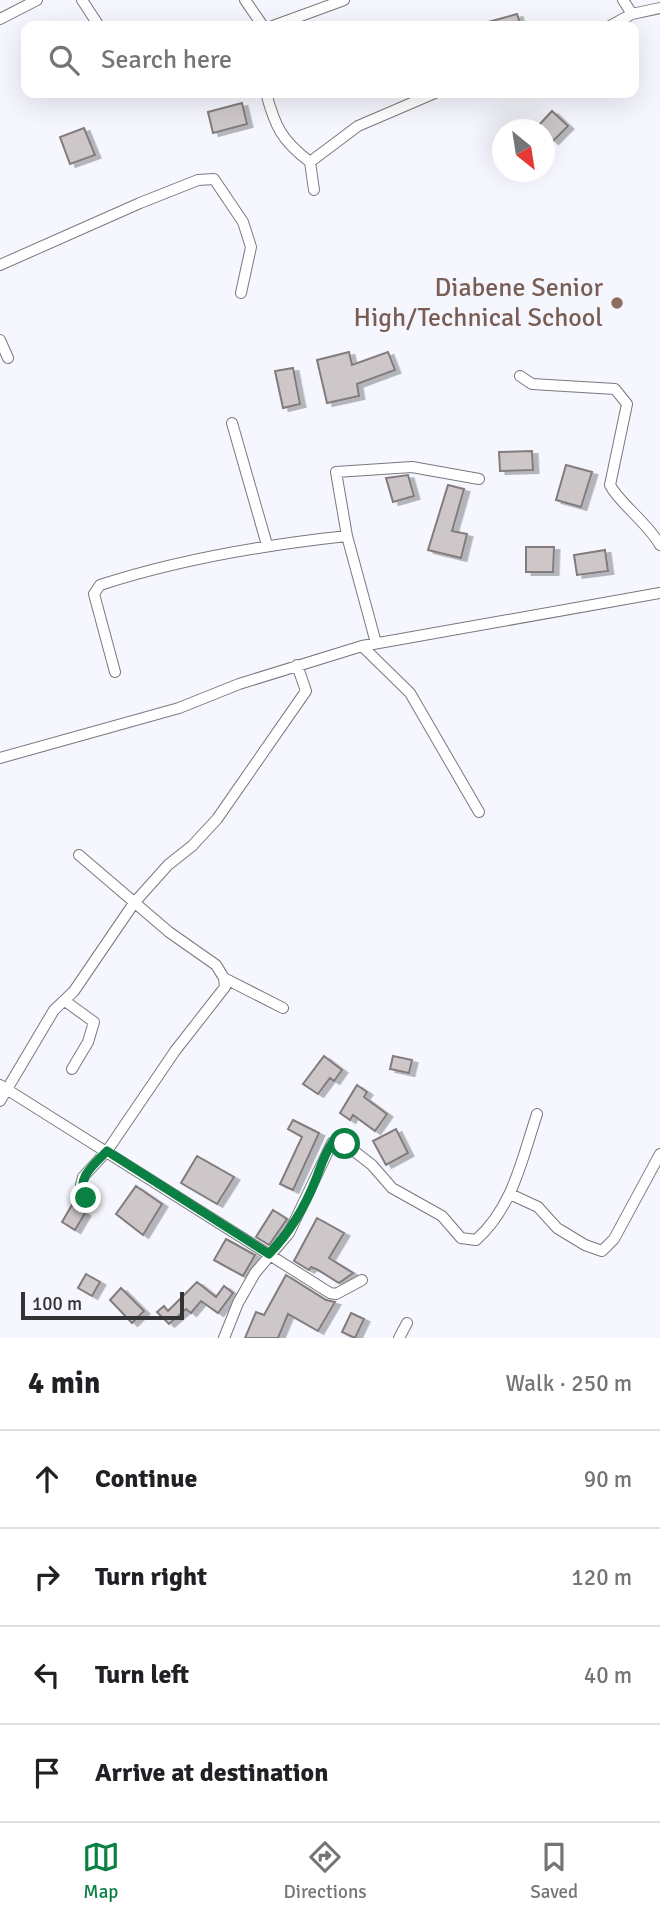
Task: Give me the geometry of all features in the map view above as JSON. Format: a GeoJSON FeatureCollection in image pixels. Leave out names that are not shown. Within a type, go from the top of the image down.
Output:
{"type":"FeatureCollection","features":[{"type":"Feature","properties":{"kind":"street"},"geometry":{"type":"LineString","coordinates":[[0,19],[37,0]]}},
{"type":"Feature","properties":{"kind":"street"},"geometry":{"type":"LineString","coordinates":[[82,0],[96,21]]}},
{"type":"Feature","properties":{"kind":"street"},"geometry":{"type":"LineString","coordinates":[[245,0],[260,21]]}},
{"type":"Feature","properties":{"kind":"street"},"geometry":{"type":"LineString","coordinates":[[287,21],[344,0]]}},
{"type":"Feature","properties":{"kind":"street"},"geometry":{"type":"LineString","coordinates":[[624,0],[632,14]]}},
{"type":"Feature","properties":{"kind":"street"},"geometry":{"type":"LineString","coordinates":[[619,21],[632,14],[660,8]]}},
{"type":"Feature","properties":{"kind":"street"},"geometry":{"type":"LineString","coordinates":[[267,98],[276,127],[292,148],[310,162],[314,190]]}},
{"type":"Feature","properties":{"kind":"street"},"geometry":{"type":"LineString","coordinates":[[310,162],[358,126],[423,98]]}},
{"type":"Feature","properties":{"kind":"street"},"geometry":{"type":"LineString","coordinates":[[0,265],[140,203],[198,180],[214,179],[243,222],[251,247],[241,293]]}},
{"type":"Feature","properties":{"kind":"street"},"geometry":{"type":"LineString","coordinates":[[0,340],[8,358]]}},
{"type":"Feature","properties":{"kind":"street"},"geometry":{"type":"LineString","coordinates":[[520,376],[532,384],[615,389],[622,394],[627,404],[610,485],[614,494],[652,530],[660,545]]}},
{"type":"Feature","properties":{"kind":"street"},"geometry":{"type":"LineString","coordinates":[[232,423],[267,545]]}},
{"type":"Feature","properties":{"kind":"street"},"geometry":{"type":"LineString","coordinates":[[376,643],[347,536],[336,471],[412,467],[480,479]]}},
{"type":"Feature","properties":{"kind":"street"},"geometry":{"type":"LineString","coordinates":[[115,672],[94,594],[100,585],[142,572],[267,545],[347,536]]}},
{"type":"Feature","properties":{"kind":"street"},"geometry":{"type":"LineString","coordinates":[[0,758],[179,708],[297,665],[362,646],[530,619],[660,593]]}},
{"type":"Feature","properties":{"kind":"street"},"geometry":{"type":"LineString","coordinates":[[362,646],[410,693],[479,812]]}},
{"type":"Feature","properties":{"kind":"street"},"geometry":{"type":"LineString","coordinates":[[0,1101],[4,1088],[54,1010],[65,1001],[134,903],[168,865],[192,846],[236,794],[306,691],[297,665]]}},
{"type":"Feature","properties":{"kind":"street"},"geometry":{"type":"LineString","coordinates":[[79,855],[169,932],[216,964],[224,978],[225,986],[175,1051],[107,1151],[83,1177],[81,1185],[86,1198]]}},
{"type":"Feature","properties":{"kind":"street"},"geometry":{"type":"LineString","coordinates":[[224,978],[283,1008]]}},
{"type":"Feature","properties":{"kind":"street"},"geometry":{"type":"LineString","coordinates":[[65,1001],[94,1022],[88,1042],[72,1069]]}},
{"type":"Feature","properties":{"kind":"street"},"geometry":{"type":"LineString","coordinates":[[4,1088],[330,1293],[336,1294],[362,1280]]}},
{"type":"Feature","properties":{"kind":"street"},"geometry":{"type":"LineString","coordinates":[[224,1338],[237,1303],[269,1254],[289,1233],[332,1143],[345,1144],[372,1165],[392,1188],[442,1216],[461,1238],[476,1240],[493,1224],[510,1194],[537,1114]]}},
{"type":"Feature","properties":{"kind":"street"},"geometry":{"type":"LineString","coordinates":[[510,1194],[538,1207],[557,1228],[585,1245],[602,1251],[614,1239],[660,1154]]}},
{"type":"Feature","properties":{"kind":"street"},"geometry":{"type":"LineString","coordinates":[[400,1338],[407,1323]]}},
{"type":"Feature","properties":{"kind":"building"},"geometry":{"type":"Polygon","coordinates":[[[517,14],[519,21],[492,21],[517,14]]]}},
{"type":"Feature","properties":{"kind":"building"},"geometry":{"type":"Polygon","coordinates":[[[242,103],[247,124],[213,133],[208,112],[242,103]]]}},
{"type":"Feature","properties":{"kind":"building"},"geometry":{"type":"Polygon","coordinates":[[[552,111],[568,126],[555,139],[555,119],[545,119],[552,111]]]}},
{"type":"Feature","properties":{"kind":"building"},"geometry":{"type":"Polygon","coordinates":[[[84,128],[95,155],[70,164],[60,137],[84,128]]]}},
{"type":"Feature","properties":{"kind":"building"},"geometry":{"type":"Polygon","coordinates":[[[349,352],[352,365],[388,352],[395,370],[357,384],[359,396],[327,403],[317,360],[349,352]]]}},
{"type":"Feature","properties":{"kind":"building"},"geometry":{"type":"Polygon","coordinates":[[[293,368],[300,404],[283,408],[275,371],[293,368]]]}},
{"type":"Feature","properties":{"kind":"building"},"geometry":{"type":"Polygon","coordinates":[[[532,451],[533,470],[500,471],[499,452],[532,451]]]}},
{"type":"Feature","properties":{"kind":"building"},"geometry":{"type":"Polygon","coordinates":[[[566,465],[592,472],[581,507],[556,500],[566,465]]]}},
{"type":"Feature","properties":{"kind":"building"},"geometry":{"type":"Polygon","coordinates":[[[408,475],[414,496],[393,502],[386,478],[408,475]]]}},
{"type":"Feature","properties":{"kind":"building"},"geometry":{"type":"Polygon","coordinates":[[[448,485],[464,489],[452,531],[467,534],[461,558],[428,550],[448,485]]]}},
{"type":"Feature","properties":{"kind":"building"},"geometry":{"type":"Polygon","coordinates":[[[526,547],[554,547],[553,572],[526,572],[526,547]]]}},
{"type":"Feature","properties":{"kind":"building"},"geometry":{"type":"Polygon","coordinates":[[[605,550],[608,571],[577,575],[574,555],[605,550]]]}},
{"type":"Feature","properties":{"kind":"building"},"geometry":{"type":"Polygon","coordinates":[[[324,1056],[342,1070],[334,1081],[330,1078],[318,1094],[303,1084],[324,1056]]]}},
{"type":"Feature","properties":{"kind":"building"},"geometry":{"type":"Polygon","coordinates":[[[393,1056],[412,1060],[409,1073],[390,1069],[393,1056]]]}},
{"type":"Feature","properties":{"kind":"building"},"geometry":{"type":"Polygon","coordinates":[[[357,1085],[367,1092],[364,1097],[387,1114],[375,1131],[353,1115],[350,1120],[340,1113],[357,1085]]]}},
{"type":"Feature","properties":{"kind":"building"},"geometry":{"type":"Polygon","coordinates":[[[293,1120],[319,1133],[293,1190],[280,1184],[302,1137],[288,1129],[293,1120]]]}},
{"type":"Feature","properties":{"kind":"building"},"geometry":{"type":"Polygon","coordinates":[[[396,1129],[408,1153],[386,1165],[373,1141],[396,1129]]]}},
{"type":"Feature","properties":{"kind":"building"},"geometry":{"type":"Polygon","coordinates":[[[197,1156],[234,1177],[217,1204],[181,1183],[197,1156]]]}},
{"type":"Feature","properties":{"kind":"building"},"geometry":{"type":"Polygon","coordinates":[[[136,1186],[162,1204],[143,1235],[116,1214],[136,1186]]]}},
{"type":"Feature","properties":{"kind":"building"},"geometry":{"type":"Polygon","coordinates":[[[72,1205],[85,1213],[75,1230],[62,1222],[72,1205]]]}},
{"type":"Feature","properties":{"kind":"building"},"geometry":{"type":"Polygon","coordinates":[[[273,1210],[287,1219],[269,1245],[256,1237],[273,1210]]]}},
{"type":"Feature","properties":{"kind":"building"},"geometry":{"type":"Polygon","coordinates":[[[317,1218],[344,1233],[329,1258],[353,1273],[339,1283],[318,1270],[311,1267],[309,1270],[294,1261],[317,1218]]]}},
{"type":"Feature","properties":{"kind":"building"},"geometry":{"type":"Polygon","coordinates":[[[226,1239],[255,1255],[243,1276],[214,1260],[226,1239]]]}},
{"type":"Feature","properties":{"kind":"building"},"geometry":{"type":"Polygon","coordinates":[[[86,1274],[100,1282],[92,1296],[78,1288],[86,1274]]]}},
{"type":"Feature","properties":{"kind":"building"},"geometry":{"type":"Polygon","coordinates":[[[286,1275],[326,1300],[335,1302],[318,1331],[288,1314],[278,1338],[245,1338],[256,1312],[264,1315],[286,1275]]]}},
{"type":"Feature","properties":{"kind":"building"},"geometry":{"type":"Polygon","coordinates":[[[197,1282],[216,1297],[224,1286],[233,1293],[218,1313],[201,1301],[191,1313],[186,1309],[169,1324],[157,1312],[164,1306],[168,1311],[197,1282]]]}},
{"type":"Feature","properties":{"kind":"building"},"geometry":{"type":"Polygon","coordinates":[[[121,1288],[144,1311],[132,1323],[110,1300],[121,1288]]]}},
{"type":"Feature","properties":{"kind":"building"},"geometry":{"type":"Polygon","coordinates":[[[351,1313],[364,1319],[355,1338],[342,1332],[351,1313]]]}},
{"type":"Feature","properties":{"kind":"place","name":"Diabene Senior High/Technical School"},"geometry":{"type":"Point","coordinates":[617,303]}},
{"type":"Feature","properties":{"kind":"route"},"geometry":{"type":"LineString","coordinates":[[86,1198],[81,1185],[83,1177],[107,1151],[269,1254],[289,1233],[332,1143],[345,1144]]}}]}
